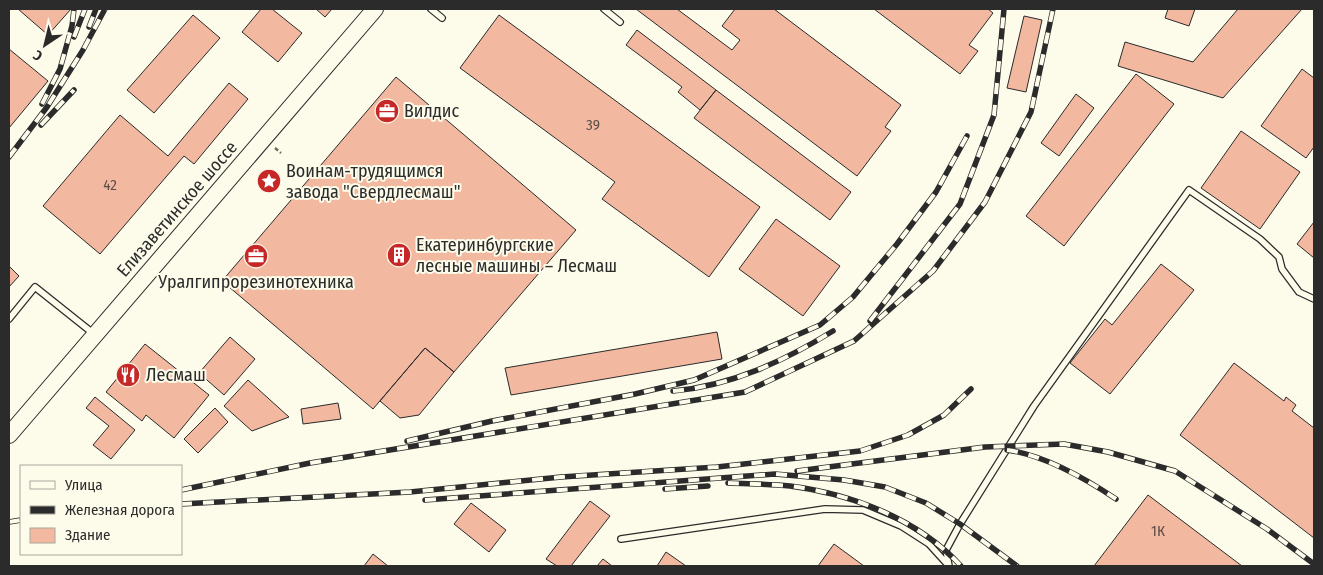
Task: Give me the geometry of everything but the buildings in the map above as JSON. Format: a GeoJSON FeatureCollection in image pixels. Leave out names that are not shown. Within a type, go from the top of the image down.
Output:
{"type":"FeatureCollection","features":[{"type":"Feature","properties":{"kind":"main road","name":"Елизаветинское шоссе"},"geometry":{"type":"LineString","coordinates":[[9,435],[375,9]]}},
{"type":"Feature","properties":{"kind":"lane"},"geometry":{"type":"LineString","coordinates":[[430,9],[442,18]]}},
{"type":"Feature","properties":{"kind":"lane"},"geometry":{"type":"LineString","coordinates":[[604,9],[620,22]]}},
{"type":"Feature","properties":{"kind":"lane"},"geometry":{"type":"LineString","coordinates":[[949,566],[946,550],[960,524],[1034,406],[1189,190],[1260,239],[1279,256],[1282,270],[1299,292],[1314,299]]}},
{"type":"Feature","properties":{"kind":"lane"},"geometry":{"type":"LineString","coordinates":[[9,319],[36,287],[96,336]]}},
{"type":"Feature","properties":{"kind":"lane"},"geometry":{"type":"LineString","coordinates":[[621,539],[825,509],[863,510],[901,526],[928,544],[949,566]]}},
{"type":"Feature","properties":{"kind":"railway"},"geometry":{"type":"LineString","coordinates":[[42,104],[60,69],[72,26],[74,9]]}},
{"type":"Feature","properties":{"kind":"railway"},"geometry":{"type":"LineString","coordinates":[[74,37],[85,9]]}},
{"type":"Feature","properties":{"kind":"railway"},"geometry":{"type":"LineString","coordinates":[[89,27],[96,9]]}},
{"type":"Feature","properties":{"kind":"railway"},"geometry":{"type":"LineString","coordinates":[[9,157],[47,107],[83,50],[105,9]]}},
{"type":"Feature","properties":{"kind":"railway"},"geometry":{"type":"LineString","coordinates":[[870,321],[960,204],[994,115],[1004,9]]}},
{"type":"Feature","properties":{"kind":"railway"},"geometry":{"type":"LineString","coordinates":[[182,490],[310,463],[745,392],[854,341],[933,271],[985,202],[1031,112],[1053,9]]}},
{"type":"Feature","properties":{"kind":"railway"},"geometry":{"type":"LineString","coordinates":[[41,125],[74,90]]}},
{"type":"Feature","properties":{"kind":"railway"},"geometry":{"type":"LineString","coordinates":[[407,441],[492,421],[635,394],[694,380],[820,325],[853,297],[897,244],[936,192],[967,136]]}},
{"type":"Feature","properties":{"kind":"railway"},"geometry":{"type":"LineString","coordinates":[[673,391],[716,384],[736,378],[776,362],[833,331]]}},
{"type":"Feature","properties":{"kind":"railway"},"geometry":{"type":"LineString","coordinates":[[182,504],[410,492],[561,477],[717,467],[860,451],[908,435],[944,415],[971,389]]}},
{"type":"Feature","properties":{"kind":"railway"},"geometry":{"type":"LineString","coordinates":[[797,471],[985,447],[1064,444],[1108,452],[1175,471],[1267,529],[1314,564]]}},
{"type":"Feature","properties":{"kind":"railway"},"geometry":{"type":"LineString","coordinates":[[1007,450],[1050,462],[1116,499]]}},
{"type":"Feature","properties":{"kind":"railway"},"geometry":{"type":"LineString","coordinates":[[425,500],[775,474],[844,480],[885,487],[926,503],[960,524],[1017,566]]}},
{"type":"Feature","properties":{"kind":"railway"},"geometry":{"type":"LineString","coordinates":[[728,483],[790,486],[837,495],[860,502],[883,511],[925,535],[944,549],[961,566]]}},
{"type":"Feature","properties":{"kind":"railway"},"geometry":{"type":"LineString","coordinates":[[665,489],[708,486]]}},
{"type":"Feature","properties":{"kind":"railway"},"geometry":{"type":"LineString","coordinates":[[9,522],[20,520]]}},
{"type":"Feature","properties":{"kind":"place","name":"Вилдис"},"geometry":{"type":"Point","coordinates":[387,111]}},
{"type":"Feature","properties":{"kind":"place","name":"Воинам-трудящимся завода \"Свердлесмаш\""},"geometry":{"type":"Point","coordinates":[269,181]}},
{"type":"Feature","properties":{"kind":"place","name":"Екатеринбургские лесные машины – Лесмаш"},"geometry":{"type":"Point","coordinates":[399,255]}},
{"type":"Feature","properties":{"kind":"place","name":"Уралгипрорезинотехника"},"geometry":{"type":"Point","coordinates":[256,256]}},
{"type":"Feature","properties":{"kind":"place","name":"Лесмаш"},"geometry":{"type":"Point","coordinates":[128,375]}}]}
